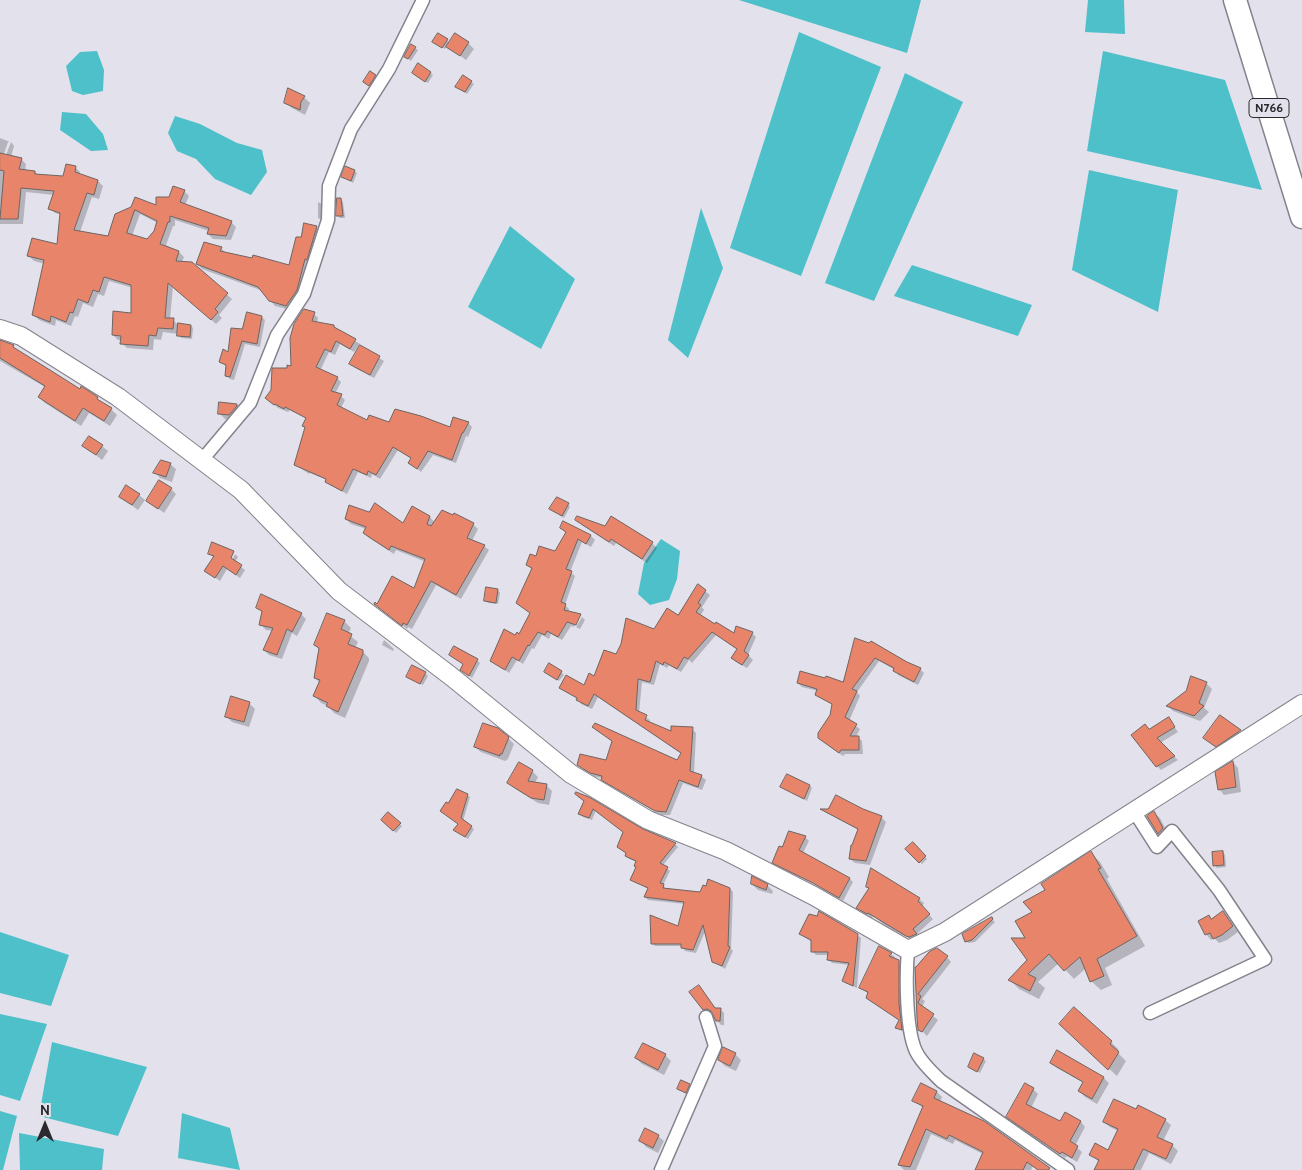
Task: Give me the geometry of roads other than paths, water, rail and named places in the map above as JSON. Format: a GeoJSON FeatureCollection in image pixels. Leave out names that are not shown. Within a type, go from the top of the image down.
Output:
{"type":"FeatureCollection","features":[{"type":"Feature","properties":{"kind":"highway","name":"N766"},"geometry":{"type":"LineString","coordinates":[[1235,0],[1302,217]]}},
{"type":"Feature","properties":{"kind":"street"},"geometry":{"type":"LineString","coordinates":[[202,460],[250,403],[277,335],[304,294],[328,220],[329,186],[352,129],[389,69],[423,0]]}},
{"type":"Feature","properties":{"kind":"street"},"geometry":{"type":"LineString","coordinates":[[0,328],[21,336],[118,397],[242,490],[339,591],[452,677],[571,774],[648,820],[735,855],[814,896],[908,950]]}},
{"type":"Feature","properties":{"kind":"street"},"geometry":{"type":"LineString","coordinates":[[908,950],[945,932],[1302,704]]}},
{"type":"Feature","properties":{"kind":"street"},"geometry":{"type":"LineString","coordinates":[[1134,812],[1157,847],[1172,831],[1219,890],[1265,959],[1150,1013]]}},
{"type":"Feature","properties":{"kind":"street"},"geometry":{"type":"LineString","coordinates":[[908,950],[906,970],[909,1018],[917,1054],[941,1080],[1068,1170]]}},
{"type":"Feature","properties":{"kind":"street"},"geometry":{"type":"LineString","coordinates":[[661,1170],[715,1046],[706,1017]]}},
{"type":"Feature","properties":{"kind":"water"},"geometry":{"type":"Polygon","coordinates":[[[739,0],[921,0],[907,53],[739,0]]]}},
{"type":"Feature","properties":{"kind":"water"},"geometry":{"type":"Polygon","coordinates":[[[1088,0],[1124,0],[1125,34],[1085,32],[1088,0]]]}},
{"type":"Feature","properties":{"kind":"water"},"geometry":{"type":"Polygon","coordinates":[[[799,32],[881,67],[801,276],[730,248],[799,32]]]}},
{"type":"Feature","properties":{"kind":"water"},"geometry":{"type":"Polygon","coordinates":[[[97,51],[104,70],[103,91],[83,95],[72,91],[66,66],[80,52],[97,51]]]}},
{"type":"Feature","properties":{"kind":"water"},"geometry":{"type":"Polygon","coordinates":[[[1103,51],[1225,80],[1262,190],[1087,151],[1103,51]]]}},
{"type":"Feature","properties":{"kind":"water"},"geometry":{"type":"Polygon","coordinates":[[[905,73],[963,102],[874,301],[825,283],[905,73]]]}},
{"type":"Feature","properties":{"kind":"water"},"geometry":{"type":"Polygon","coordinates":[[[62,112],[86,114],[103,134],[108,150],[91,151],[60,130],[62,112]]]}},
{"type":"Feature","properties":{"kind":"water"},"geometry":{"type":"Polygon","coordinates":[[[175,116],[200,124],[237,143],[262,150],[267,172],[251,195],[215,179],[196,159],[177,151],[168,133],[175,116]]]}},
{"type":"Feature","properties":{"kind":"water"},"geometry":{"type":"Polygon","coordinates":[[[1089,170],[1178,190],[1158,312],[1072,270],[1089,170]]]}},
{"type":"Feature","properties":{"kind":"water"},"geometry":{"type":"Polygon","coordinates":[[[701,208],[723,268],[688,358],[668,340],[701,208]]]}},
{"type":"Feature","properties":{"kind":"water"},"geometry":{"type":"Polygon","coordinates":[[[510,226],[575,279],[541,349],[468,307],[510,226]]]}},
{"type":"Feature","properties":{"kind":"water"},"geometry":{"type":"Polygon","coordinates":[[[912,265],[1032,305],[1018,336],[894,296],[912,265]]]}},
{"type":"Feature","properties":{"kind":"water"},"geometry":{"type":"Polygon","coordinates":[[[661,539],[680,551],[677,579],[669,600],[650,605],[638,594],[644,563],[661,539]]]}},
{"type":"Feature","properties":{"kind":"water"},"geometry":{"type":"Polygon","coordinates":[[[0,932],[69,955],[51,1006],[0,993],[0,932]]]}},
{"type":"Feature","properties":{"kind":"water"},"geometry":{"type":"Polygon","coordinates":[[[0,1014],[47,1024],[20,1101],[0,1095],[0,1014]]]}},
{"type":"Feature","properties":{"kind":"water"},"geometry":{"type":"Polygon","coordinates":[[[52,1042],[147,1067],[118,1136],[39,1116],[52,1042]]]}},
{"type":"Feature","properties":{"kind":"water"},"geometry":{"type":"Polygon","coordinates":[[[0,1111],[17,1116],[3,1170],[0,1170],[0,1111]]]}},
{"type":"Feature","properties":{"kind":"water"},"geometry":{"type":"Polygon","coordinates":[[[182,1113],[230,1128],[240,1170],[178,1158],[182,1113]]]}},
{"type":"Feature","properties":{"kind":"water"},"geometry":{"type":"Polygon","coordinates":[[[19,1133],[104,1149],[102,1170],[20,1170],[19,1133]]]}}]}
